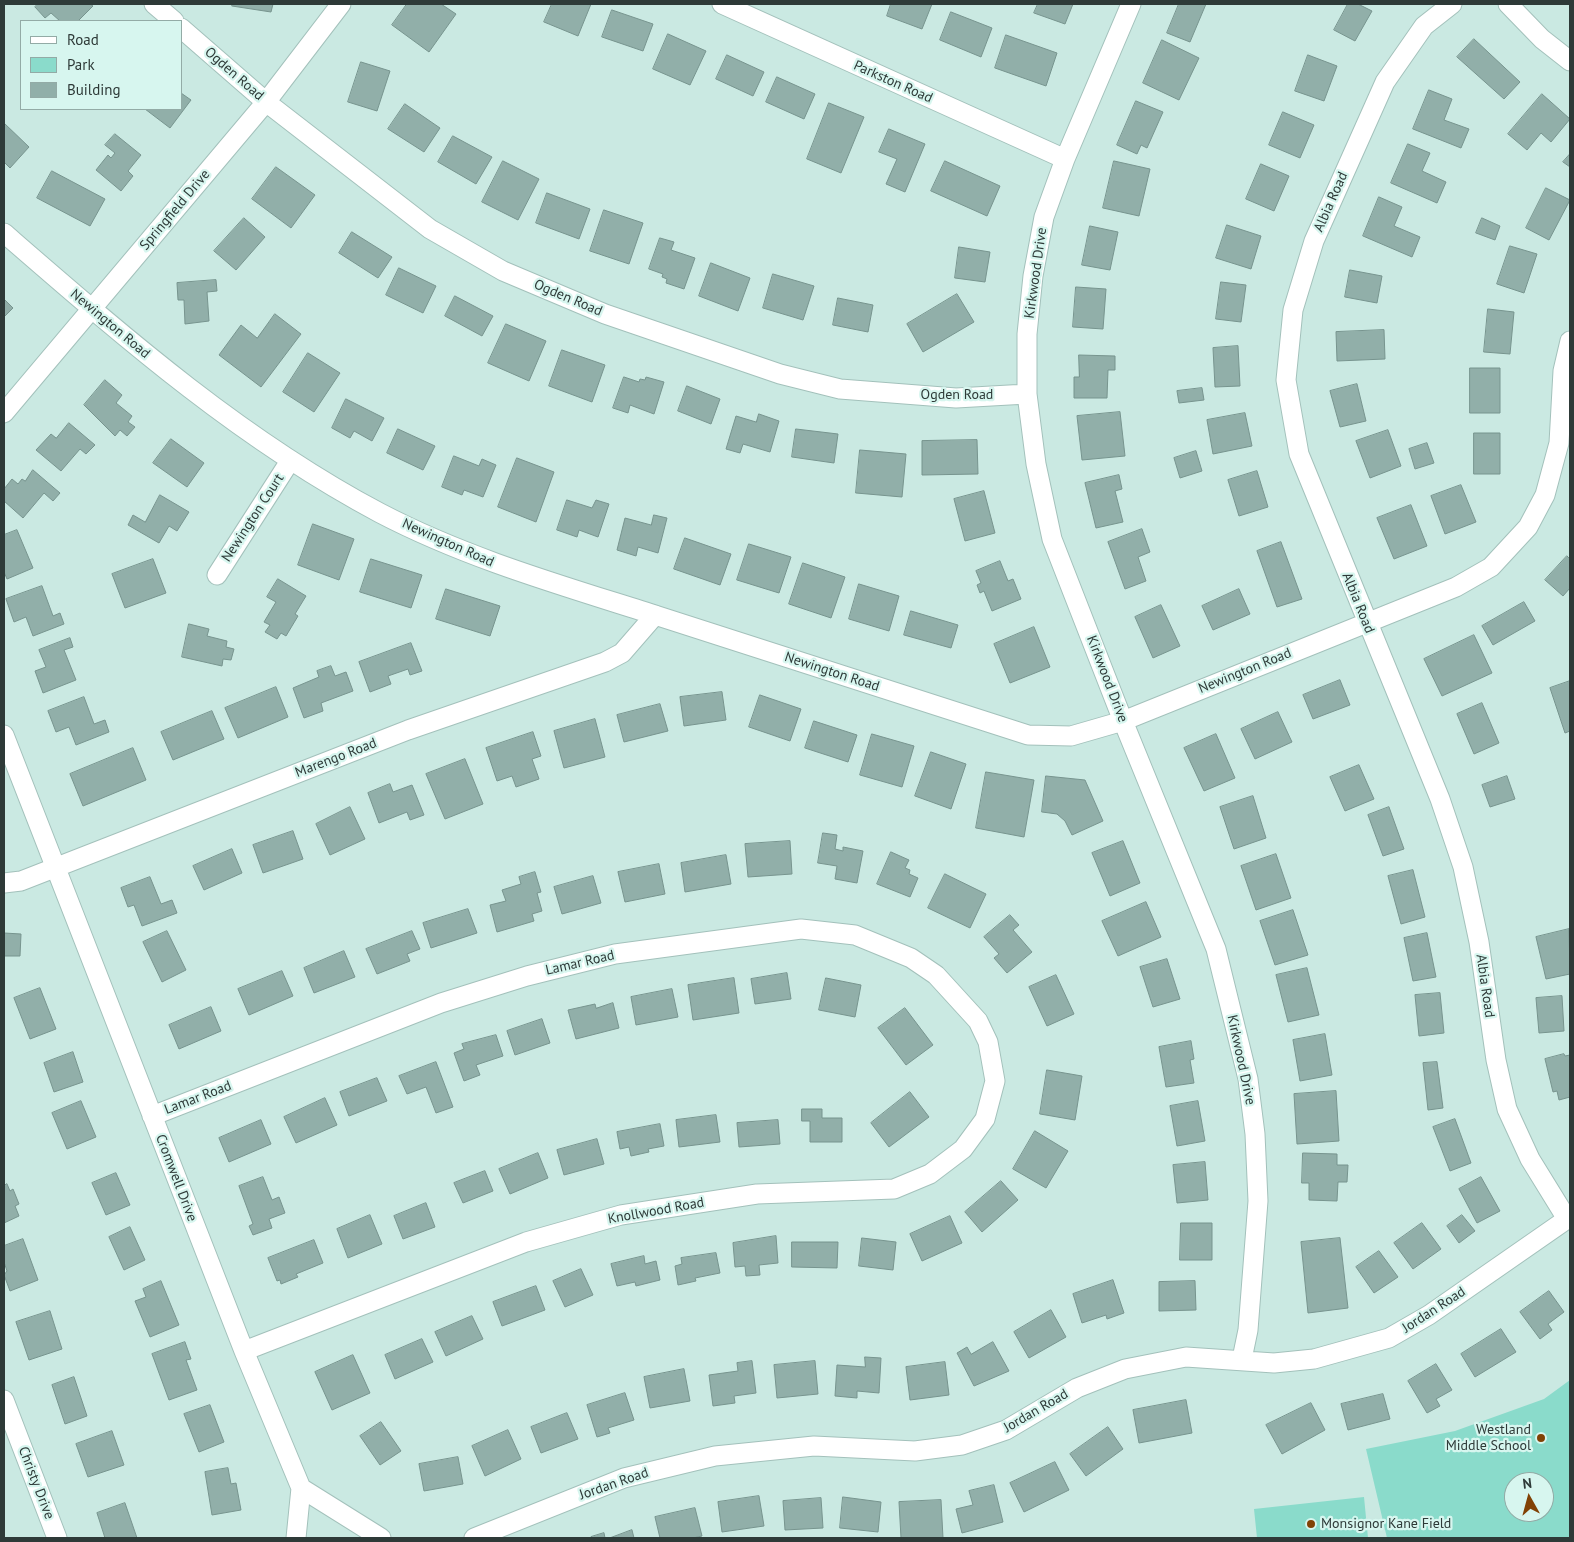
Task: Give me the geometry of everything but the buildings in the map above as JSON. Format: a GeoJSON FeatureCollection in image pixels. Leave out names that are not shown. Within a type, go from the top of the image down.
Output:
{"type":"FeatureCollection","features":[{"type":"Feature","properties":{"kind":"street"},"geometry":{"type":"LineString","coordinates":[[154,4],[173,20]]}},
{"type":"Feature","properties":{"kind":"street","name":"Springfield Drive"},"geometry":{"type":"LineString","coordinates":[[4,413],[266,102],[341,4]]}},
{"type":"Feature","properties":{"kind":"street","name":"Parkston Road"},"geometry":{"type":"LineString","coordinates":[[722,4],[1065,159]]}},
{"type":"Feature","properties":{"kind":"street","name":"Kirkwood Drive"},"geometry":{"type":"LineString","coordinates":[[1131,4],[1065,159],[1044,217],[1033,276],[1027,334],[1027,394],[1036,464],[1052,539],[1123,721],[1216,949],[1248,1079],[1255,1134],[1258,1201],[1248,1330],[1242,1359]]}},
{"type":"Feature","properties":{"kind":"street","name":"Albia Road"},"geometry":{"type":"LineString","coordinates":[[1452,4],[1424,26],[1385,82],[1314,241],[1293,310],[1286,380],[1299,454],[1440,800],[1463,867],[1479,942],[1496,1060],[1507,1109],[1530,1159],[1569,1218]]}},
{"type":"Feature","properties":{"kind":"street"},"geometry":{"type":"LineString","coordinates":[[1508,4],[1542,39],[1570,61]]}},
{"type":"Feature","properties":{"kind":"street","name":"Ogden Road"},"geometry":{"type":"LineString","coordinates":[[182,29],[266,102],[430,229],[503,271],[605,314],[780,374],[840,388],[956,398],[1027,394]]}},
{"type":"Feature","properties":{"kind":"street","name":"Newington Road"},"geometry":{"type":"LineString","coordinates":[[4,233],[92,310],[198,397],[290,461],[381,514],[442,542],[497,564],[1028,735],[1071,736],[1123,721],[1456,586],[1491,567],[1528,527],[1549,486],[1559,444],[1563,371],[1570,341]]}},
{"type":"Feature","properties":{"kind":"street","name":"Newington Court"},"geometry":{"type":"LineString","coordinates":[[217,575],[290,461]]}},
{"type":"Feature","properties":{"kind":"street","name":"Marengo Road"},"geometry":{"type":"LineString","coordinates":[[4,883],[21,881],[408,730],[605,662],[622,653],[654,615]]}},
{"type":"Feature","properties":{"kind":"street","name":"Cromwell Drive"},"geometry":{"type":"LineString","coordinates":[[4,735],[244,1352],[301,1488],[296,1538]]}},
{"type":"Feature","properties":{"kind":"street","name":"Lamar Road"},"geometry":{"type":"LineString","coordinates":[[152,1116],[441,1002],[527,976],[615,954],[800,929],[855,935],[911,958],[936,975],[972,1014],[978,1021],[988,1042]]}},
{"type":"Feature","properties":{"kind":"street","name":"Knollwood Road"},"geometry":{"type":"LineString","coordinates":[[244,1352],[526,1242],[621,1215],[757,1194],[894,1189],[930,1174],[963,1150],[985,1119],[995,1082],[988,1042]]}},
{"type":"Feature","properties":{"kind":"street","name":"Jordan Road"},"geometry":{"type":"LineString","coordinates":[[474,1538],[624,1478],[715,1456],[814,1446],[914,1450],[962,1445],[1006,1430],[1077,1388],[1125,1369],[1186,1357],[1242,1359],[1274,1363],[1314,1359],[1389,1338],[1429,1315],[1569,1218]]}},
{"type":"Feature","properties":{"kind":"street","name":"Christy Drive"},"geometry":{"type":"LineString","coordinates":[[4,1400],[57,1538]]}},
{"type":"Feature","properties":{"kind":"street"},"geometry":{"type":"LineString","coordinates":[[301,1488],[381,1538]]}},
{"type":"Feature","properties":{"kind":"green space"},"geometry":{"type":"Polygon","coordinates":[[[1570,1380],[1570,1538],[1387,1538],[1366,1449],[1455,1431],[1544,1399],[1570,1380]]]}},
{"type":"Feature","properties":{"kind":"green space","name":"Monsignor Kane Field"},"geometry":{"type":"Polygon","coordinates":[[[1364,1497],[1368,1538],[1257,1538],[1254,1509],[1364,1497]]]}},
{"type":"Feature","properties":{"kind":"place","name":"Westland Middle School"},"geometry":{"type":"Point","coordinates":[1541,1438]}},
{"type":"Feature","properties":{"kind":"place","name":"Monsignor Kane Field"},"geometry":{"type":"Point","coordinates":[1311,1524]}}]}
